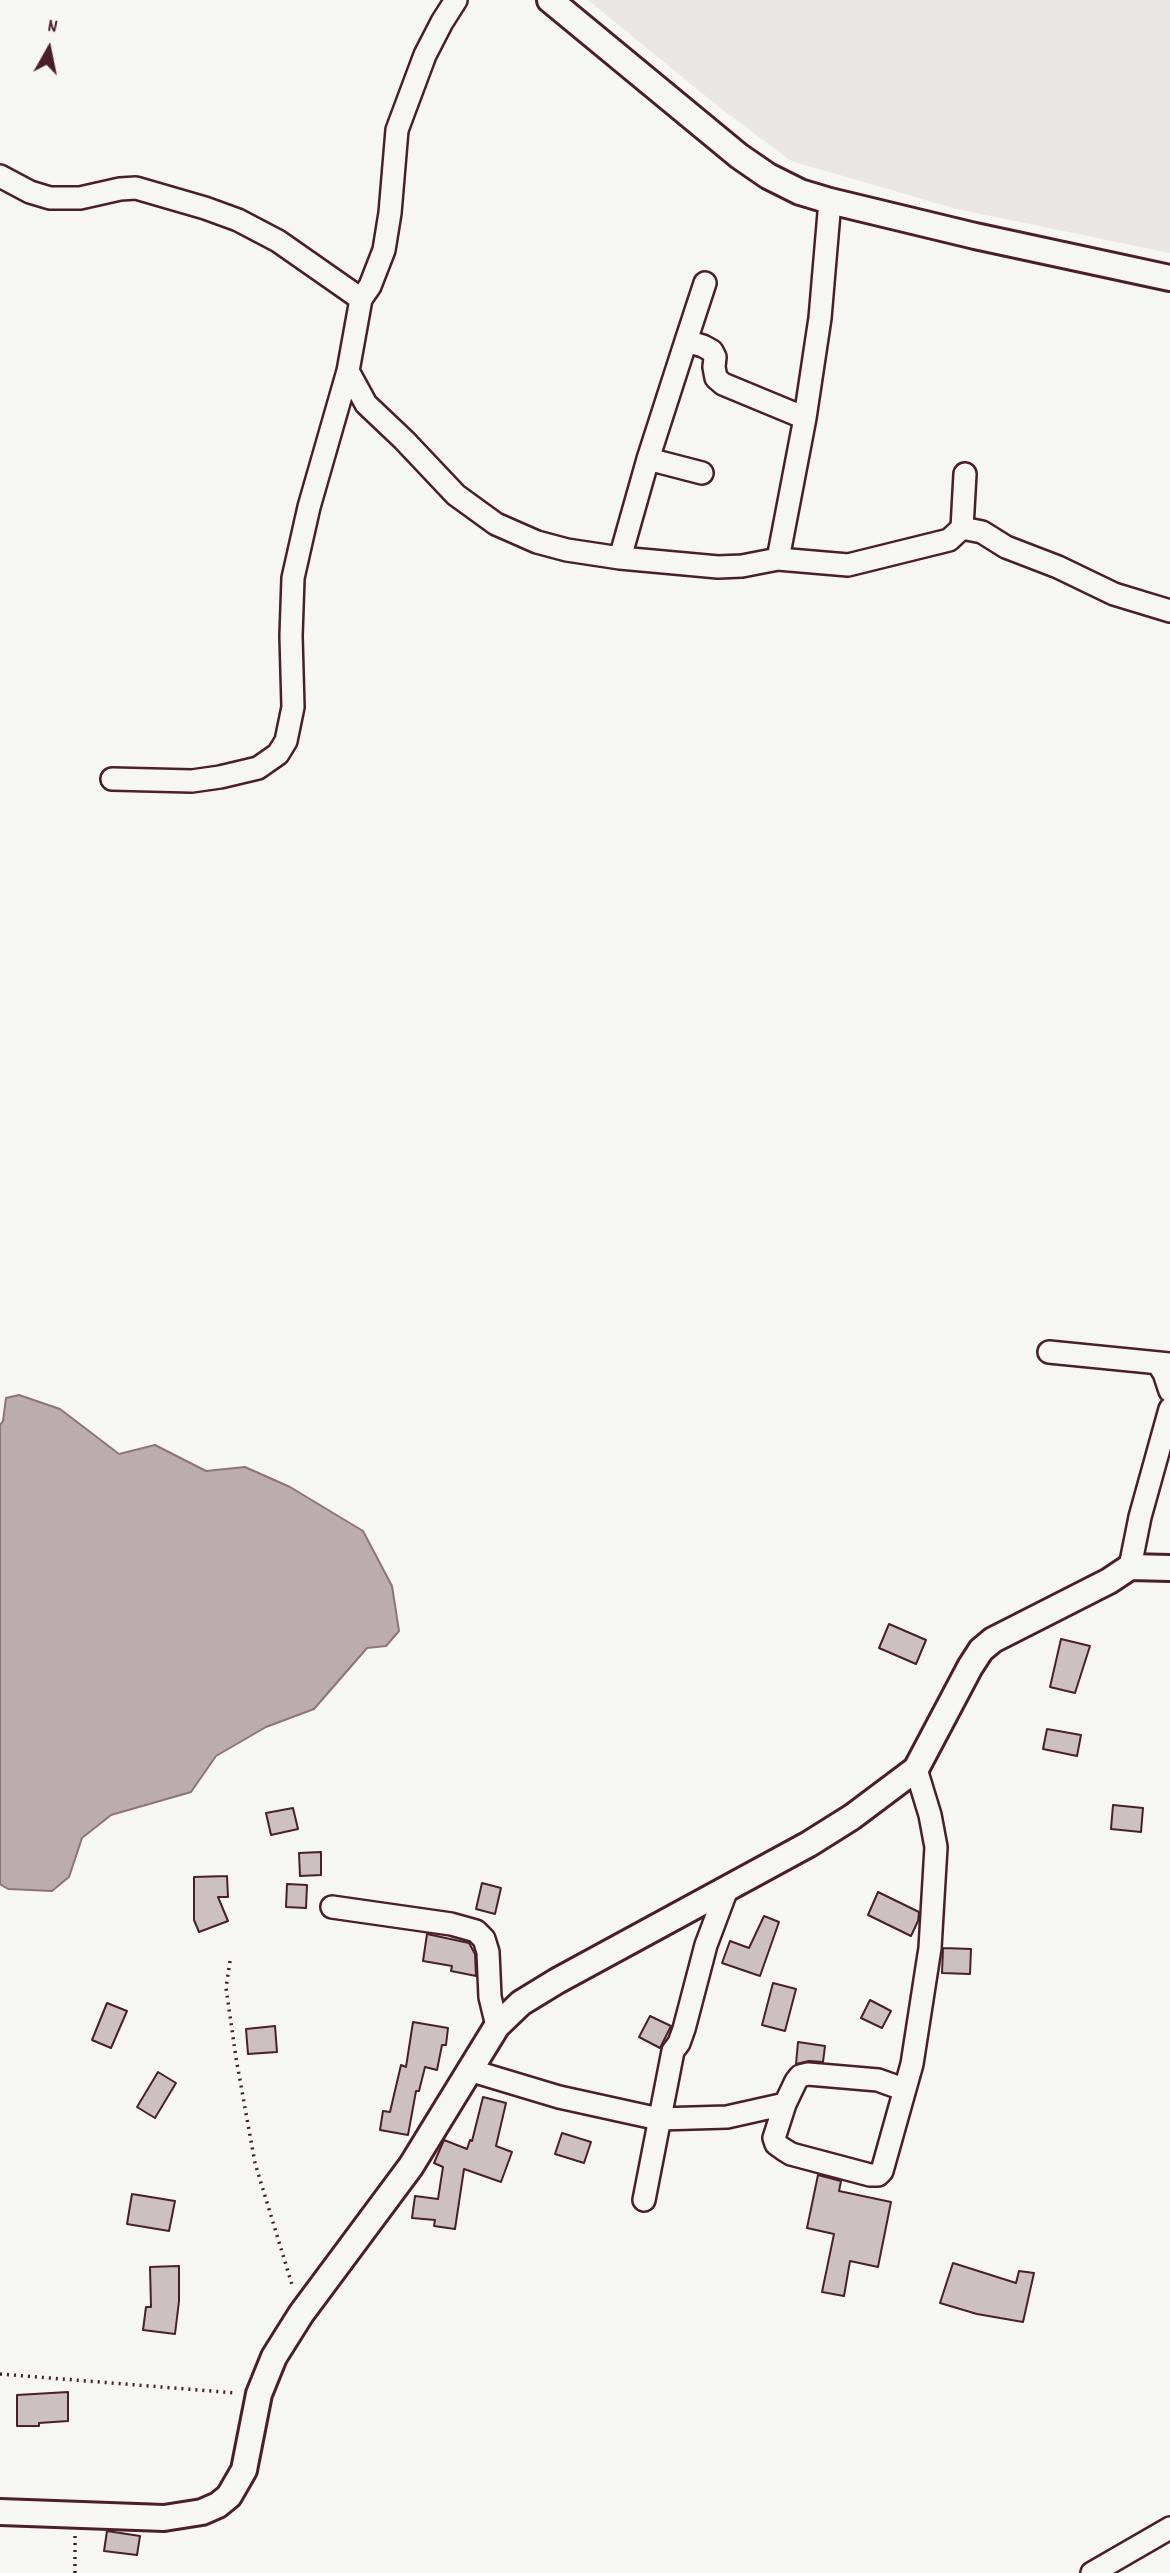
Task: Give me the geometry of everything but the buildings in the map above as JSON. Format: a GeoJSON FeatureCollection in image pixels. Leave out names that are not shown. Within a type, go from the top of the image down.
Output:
{"type":"FeatureCollection","features":[{"type":"Feature","properties":{"kind":"street"},"geometry":{"type":"LineString","coordinates":[[111,779],[192,781],[220,777],[258,768],[278,754],[286,741],[293,708],[293,578],[309,506],[348,371],[361,299],[370,286],[384,250],[401,117],[425,55],[456,0]]}},
{"type":"Feature","properties":{"kind":"street"},"geometry":{"type":"LineString","coordinates":[[550,0],[739,156],[768,176],[800,192],[975,236],[1170,278]]}},
{"type":"Feature","properties":{"kind":"street"},"geometry":{"type":"LineString","coordinates":[[0,176],[30,192],[50,198],[70,199],[136,188],[195,205],[237,220],[278,241],[361,299]]}},
{"type":"Feature","properties":{"kind":"street"},"geometry":{"type":"LineString","coordinates":[[778,559],[805,418],[820,318],[830,201]]}},
{"type":"Feature","properties":{"kind":"street"},"geometry":{"type":"LineString","coordinates":[[620,558],[648,459],[705,283]]}},
{"type":"Feature","properties":{"kind":"street"},"geometry":{"type":"LineString","coordinates":[[686,341],[712,351],[716,378],[723,384],[805,418]]}},
{"type":"Feature","properties":{"kind":"street"},"geometry":{"type":"LineString","coordinates":[[348,371],[366,404],[456,495],[515,534],[567,550],[620,558],[718,566],[742,566],[778,559],[848,565],[939,544],[955,537],[962,528],[965,474]]}},
{"type":"Feature","properties":{"kind":"street"},"geometry":{"type":"LineString","coordinates":[[648,459],[702,472]]}},
{"type":"Feature","properties":{"kind":"street"},"geometry":{"type":"LineString","coordinates":[[962,528],[982,532],[1006,547],[1058,567],[1114,594],[1170,611]]}},
{"type":"Feature","properties":{"kind":"street"},"geometry":{"type":"LineString","coordinates":[[1049,1352],[1164,1364],[1170,1391]]}},
{"type":"Feature","properties":{"kind":"street"},"geometry":{"type":"LineString","coordinates":[[1130,1567],[1140,1517],[1170,1409]]}},
{"type":"Feature","properties":{"kind":"street"},"geometry":{"type":"LineString","coordinates":[[0,2512],[174,2517],[202,2512],[218,2505],[229,2496],[244,2470],[259,2395],[274,2357],[301,2314],[411,2166],[497,2026],[521,2003],[557,1981],[808,1844],[852,1817],[916,1769],[981,1650],[999,1636],[1109,1581],[1130,1567],[1170,1569]]}},
{"type":"Feature","properties":{"kind":"street"},"geometry":{"type":"LineString","coordinates":[[903,2089],[878,2080],[808,2074],[800,2076],[775,2131],[776,2144],[791,2154],[855,2172],[878,2175],[882,2171],[912,2063],[930,1948],[936,1847],[930,1815],[916,1769]]}},
{"type":"Feature","properties":{"kind":"street"},"geometry":{"type":"LineString","coordinates":[[644,2200],[673,2051],[684,2029],[706,1945],[727,1889]]}},
{"type":"Feature","properties":{"kind":"street"},"geometry":{"type":"LineString","coordinates":[[332,1907],[451,1924],[476,1931],[484,1938],[488,1952],[490,1997],[497,2026]]}},
{"type":"Feature","properties":{"kind":"street"},"geometry":{"type":"LineString","coordinates":[[470,2070],[571,2101],[659,2119],[727,2116],[785,2104]]}},
{"type":"Feature","properties":{"kind":"street"},"geometry":{"type":"LineString","coordinates":[[1092,2573],[1170,2528]]}},
{"type":"Feature","properties":{"kind":"path"},"geometry":{"type":"LineString","coordinates":[[230,1961],[226,1988],[255,2163],[301,2314]]}},
{"type":"Feature","properties":{"kind":"path"},"geometry":{"type":"LineString","coordinates":[[0,2374],[259,2395]]}},
{"type":"Feature","properties":{"kind":"path"},"geometry":{"type":"LineString","coordinates":[[75,2573],[76,2515]]}},
{"type":"Feature","properties":{"kind":"shaded area"},"geometry":{"type":"Polygon","coordinates":[[[588,0],[1170,0],[1170,253],[957,209],[791,161],[719,107],[588,0]]]}},
{"type":"Feature","properties":{"kind":"shaded area"},"geometry":{"type":"Polygon","coordinates":[[[19,1395],[60,1409],[119,1454],[155,1445],[206,1471],[245,1467],[290,1487],[363,1531],[392,1586],[399,1631],[386,1646],[367,1648],[314,1709],[266,1727],[216,1756],[191,1792],[111,1815],[82,1838],[69,1877],[52,1891],[8,1889],[0,1884],[0,1425],[6,1398],[19,1395]]]}}]}
